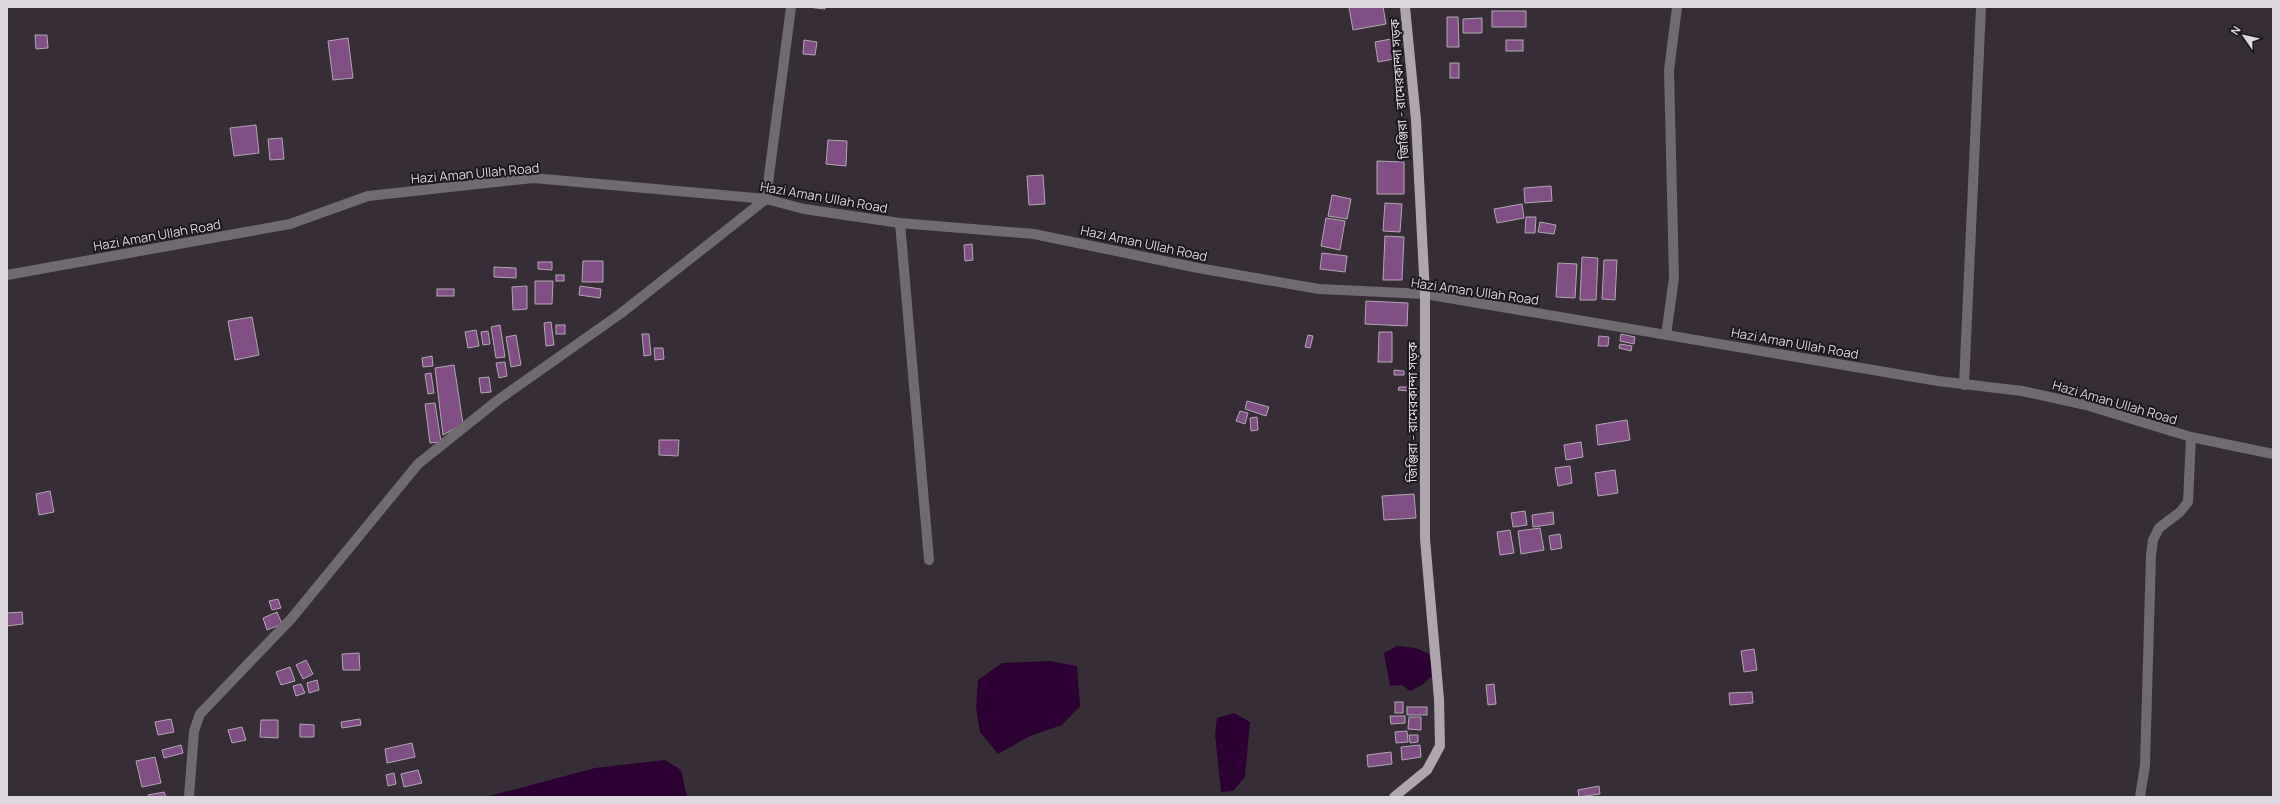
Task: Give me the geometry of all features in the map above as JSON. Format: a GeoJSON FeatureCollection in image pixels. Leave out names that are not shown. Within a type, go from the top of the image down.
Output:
{"type":"FeatureCollection","features":[{"type":"Feature","properties":{"kind":"main road","name":"জিঞ্জিরা - রামেরকান্দা সড়ক"},"geometry":{"type":"LineString","coordinates":[[1394,797],[1427,770],[1440,746],[1439,700],[1425,538],[1425,294],[1416,120],[1405,7]]}},
{"type":"Feature","properties":{"kind":"street"},"geometry":{"type":"LineString","coordinates":[[189,797],[194,731],[200,714],[291,620],[418,464],[498,400],[620,314],[766,199],[791,7]]}},
{"type":"Feature","properties":{"kind":"street"},"geometry":{"type":"LineString","coordinates":[[1666,334],[1674,278],[1669,70],[1676,7]]}},
{"type":"Feature","properties":{"kind":"street"},"geometry":{"type":"LineString","coordinates":[[1964,385],[1981,7]]}},
{"type":"Feature","properties":{"kind":"street","name":"Hazi Aman Ullah Road"},"geometry":{"type":"LineString","coordinates":[[7,275],[290,224],[368,196],[534,178],[766,199],[804,209],[900,223],[1034,234],[1198,268],[1319,289],[1425,294],[1964,385],[2022,391],[2086,405],[2191,437],[2273,454]]}},
{"type":"Feature","properties":{"kind":"street"},"geometry":{"type":"LineString","coordinates":[[900,223],[929,560]]}},
{"type":"Feature","properties":{"kind":"street"},"geometry":{"type":"LineString","coordinates":[[2140,797],[2145,765],[2151,554],[2153,540],[2159,528],[2180,512],[2188,502],[2191,437]]}},
{"type":"Feature","properties":{"kind":"shaded area"},"geometry":{"type":"Polygon","coordinates":[[[1397,646],[1416,648],[1429,654],[1433,675],[1422,685],[1410,691],[1402,685],[1390,686],[1384,653],[1397,646]]]}},
{"type":"Feature","properties":{"kind":"shaded area"},"geometry":{"type":"Polygon","coordinates":[[[1050,661],[1077,666],[1080,706],[1062,725],[1030,736],[998,754],[980,732],[976,707],[978,680],[1002,663],[1050,661]]]}},
{"type":"Feature","properties":{"kind":"shaded area"},"geometry":{"type":"Polygon","coordinates":[[[1234,713],[1250,722],[1245,777],[1233,791],[1221,792],[1215,734],[1217,718],[1234,713]]]}},
{"type":"Feature","properties":{"kind":"shaded area"},"geometry":{"type":"Polygon","coordinates":[[[665,760],[681,770],[687,797],[486,797],[595,768],[665,760]]]}},
{"type":"Feature","properties":{"kind":"building"},"geometry":{"type":"Polygon","coordinates":[[[807,7],[825,7],[825,9],[807,7]]]}},
{"type":"Feature","properties":{"kind":"building"},"geometry":{"type":"Polygon","coordinates":[[[1349,7],[1383,7],[1386,24],[1353,30],[1349,7]]]}},
{"type":"Feature","properties":{"kind":"building"},"geometry":{"type":"Polygon","coordinates":[[[1492,11],[1526,11],[1526,27],[1492,27],[1492,11]]]}},
{"type":"Feature","properties":{"kind":"building"},"geometry":{"type":"Polygon","coordinates":[[[1447,17],[1458,17],[1459,47],[1447,47],[1447,17]]]}},
{"type":"Feature","properties":{"kind":"building"},"geometry":{"type":"Polygon","coordinates":[[[1482,18],[1482,33],[1463,33],[1463,19],[1482,18]]]}},
{"type":"Feature","properties":{"kind":"building"},"geometry":{"type":"Polygon","coordinates":[[[35,35],[47,35],[48,48],[36,49],[35,35]]]}},
{"type":"Feature","properties":{"kind":"building"},"geometry":{"type":"Polygon","coordinates":[[[348,38],[353,78],[333,80],[328,41],[348,38]]]}},
{"type":"Feature","properties":{"kind":"building"},"geometry":{"type":"Polygon","coordinates":[[[1391,39],[1394,59],[1378,62],[1375,42],[1391,39]]]}},
{"type":"Feature","properties":{"kind":"building"},"geometry":{"type":"Polygon","coordinates":[[[804,40],[817,42],[815,55],[803,54],[804,40]]]}},
{"type":"Feature","properties":{"kind":"building"},"geometry":{"type":"Polygon","coordinates":[[[1506,40],[1523,40],[1523,51],[1506,51],[1506,40]]]}},
{"type":"Feature","properties":{"kind":"building"},"geometry":{"type":"Polygon","coordinates":[[[1450,63],[1459,63],[1459,78],[1450,78],[1450,63]]]}},
{"type":"Feature","properties":{"kind":"building"},"geometry":{"type":"Polygon","coordinates":[[[256,125],[259,153],[234,156],[230,128],[256,125]]]}},
{"type":"Feature","properties":{"kind":"building"},"geometry":{"type":"Polygon","coordinates":[[[282,138],[284,159],[270,160],[268,139],[282,138]]]}},
{"type":"Feature","properties":{"kind":"building"},"geometry":{"type":"Polygon","coordinates":[[[828,140],[847,141],[846,166],[826,164],[828,140]]]}},
{"type":"Feature","properties":{"kind":"building"},"geometry":{"type":"Polygon","coordinates":[[[1377,161],[1404,162],[1404,194],[1377,194],[1377,161]]]}},
{"type":"Feature","properties":{"kind":"building"},"geometry":{"type":"Polygon","coordinates":[[[1043,175],[1045,204],[1029,205],[1027,176],[1043,175]]]}},
{"type":"Feature","properties":{"kind":"building"},"geometry":{"type":"Polygon","coordinates":[[[1551,186],[1552,201],[1525,203],[1524,188],[1551,186]]]}},
{"type":"Feature","properties":{"kind":"building"},"geometry":{"type":"Polygon","coordinates":[[[1332,195],[1351,199],[1347,219],[1328,216],[1332,195]]]}},
{"type":"Feature","properties":{"kind":"building"},"geometry":{"type":"Polygon","coordinates":[[[1385,203],[1402,204],[1400,232],[1383,231],[1385,203]]]}},
{"type":"Feature","properties":{"kind":"building"},"geometry":{"type":"Polygon","coordinates":[[[1522,204],[1524,218],[1497,223],[1494,209],[1522,204]]]}},
{"type":"Feature","properties":{"kind":"building"},"geometry":{"type":"Polygon","coordinates":[[[1526,217],[1536,217],[1535,233],[1525,233],[1526,217]]]}},
{"type":"Feature","properties":{"kind":"building"},"geometry":{"type":"Polygon","coordinates":[[[1326,218],[1345,221],[1340,250],[1321,246],[1326,218]]]}},
{"type":"Feature","properties":{"kind":"building"},"geometry":{"type":"Polygon","coordinates":[[[1540,222],[1556,225],[1554,234],[1538,232],[1540,222]]]}},
{"type":"Feature","properties":{"kind":"building"},"geometry":{"type":"Polygon","coordinates":[[[1385,236],[1404,237],[1402,280],[1383,280],[1385,236]]]}},
{"type":"Feature","properties":{"kind":"building"},"geometry":{"type":"Polygon","coordinates":[[[972,244],[973,260],[965,261],[964,245],[972,244]]]}},
{"type":"Feature","properties":{"kind":"building"},"geometry":{"type":"Polygon","coordinates":[[[1322,253],[1347,256],[1345,272],[1320,269],[1322,253]]]}},
{"type":"Feature","properties":{"kind":"building"},"geometry":{"type":"Polygon","coordinates":[[[1582,257],[1598,258],[1596,300],[1580,300],[1582,257]]]}},
{"type":"Feature","properties":{"kind":"building"},"geometry":{"type":"Polygon","coordinates":[[[1604,260],[1617,260],[1615,300],[1602,299],[1604,260]]]}},
{"type":"Feature","properties":{"kind":"building"},"geometry":{"type":"Polygon","coordinates":[[[583,261],[603,261],[603,282],[582,282],[583,261]]]}},
{"type":"Feature","properties":{"kind":"building"},"geometry":{"type":"Polygon","coordinates":[[[538,262],[552,262],[552,270],[538,269],[538,262]]]}},
{"type":"Feature","properties":{"kind":"building"},"geometry":{"type":"Polygon","coordinates":[[[1558,263],[1577,264],[1575,298],[1556,297],[1558,263]]]}},
{"type":"Feature","properties":{"kind":"building"},"geometry":{"type":"Polygon","coordinates":[[[494,267],[516,268],[516,278],[494,277],[494,267]]]}},
{"type":"Feature","properties":{"kind":"building"},"geometry":{"type":"Polygon","coordinates":[[[556,275],[564,275],[564,281],[556,281],[556,275]]]}},
{"type":"Feature","properties":{"kind":"building"},"geometry":{"type":"Polygon","coordinates":[[[535,281],[553,281],[552,304],[535,304],[535,281]]]}},
{"type":"Feature","properties":{"kind":"building"},"geometry":{"type":"Polygon","coordinates":[[[527,286],[527,309],[513,310],[512,287],[527,286]]]}},
{"type":"Feature","properties":{"kind":"building"},"geometry":{"type":"Polygon","coordinates":[[[580,286],[601,289],[600,298],[579,295],[580,286]]]}},
{"type":"Feature","properties":{"kind":"building"},"geometry":{"type":"Polygon","coordinates":[[[437,289],[454,289],[454,296],[437,296],[437,289]]]}},
{"type":"Feature","properties":{"kind":"building"},"geometry":{"type":"Polygon","coordinates":[[[1366,301],[1408,303],[1407,326],[1365,324],[1366,301]]]}},
{"type":"Feature","properties":{"kind":"building"},"geometry":{"type":"Polygon","coordinates":[[[252,317],[259,355],[235,360],[228,321],[252,317]]]}},
{"type":"Feature","properties":{"kind":"building"},"geometry":{"type":"Polygon","coordinates":[[[551,322],[554,345],[546,346],[544,323],[551,322]]]}},
{"type":"Feature","properties":{"kind":"building"},"geometry":{"type":"Polygon","coordinates":[[[500,325],[505,357],[496,358],[491,327],[500,325]]]}},
{"type":"Feature","properties":{"kind":"building"},"geometry":{"type":"Polygon","coordinates":[[[556,325],[565,325],[565,334],[556,334],[556,325]]]}},
{"type":"Feature","properties":{"kind":"building"},"geometry":{"type":"Polygon","coordinates":[[[476,330],[479,346],[468,348],[465,332],[476,330]]]}},
{"type":"Feature","properties":{"kind":"building"},"geometry":{"type":"Polygon","coordinates":[[[488,331],[490,344],[483,345],[481,332],[488,331]]]}},
{"type":"Feature","properties":{"kind":"building"},"geometry":{"type":"Polygon","coordinates":[[[1379,332],[1392,332],[1392,362],[1378,362],[1379,332]]]}},
{"type":"Feature","properties":{"kind":"building"},"geometry":{"type":"Polygon","coordinates":[[[642,334],[649,334],[651,355],[644,356],[642,334]]]}},
{"type":"Feature","properties":{"kind":"building"},"geometry":{"type":"Polygon","coordinates":[[[1621,334],[1635,337],[1634,344],[1620,341],[1621,334]]]}},
{"type":"Feature","properties":{"kind":"building"},"geometry":{"type":"Polygon","coordinates":[[[516,335],[521,365],[511,367],[506,337],[516,335]]]}},
{"type":"Feature","properties":{"kind":"building"},"geometry":{"type":"Polygon","coordinates":[[[1308,335],[1313,336],[1310,348],[1305,347],[1308,335]]]}},
{"type":"Feature","properties":{"kind":"building"},"geometry":{"type":"Polygon","coordinates":[[[1599,336],[1609,337],[1608,346],[1598,346],[1599,336]]]}},
{"type":"Feature","properties":{"kind":"building"},"geometry":{"type":"Polygon","coordinates":[[[1620,344],[1632,346],[1631,351],[1619,348],[1620,344]]]}},
{"type":"Feature","properties":{"kind":"building"},"geometry":{"type":"Polygon","coordinates":[[[654,348],[663,348],[664,359],[655,360],[654,348]]]}},
{"type":"Feature","properties":{"kind":"building"},"geometry":{"type":"Polygon","coordinates":[[[432,356],[433,366],[423,367],[422,358],[432,356]]]}},
{"type":"Feature","properties":{"kind":"building"},"geometry":{"type":"Polygon","coordinates":[[[505,362],[507,376],[499,378],[496,363],[505,362]]]}},
{"type":"Feature","properties":{"kind":"building"},"geometry":{"type":"Polygon","coordinates":[[[454,365],[463,424],[443,435],[435,368],[454,365]]]}},
{"type":"Feature","properties":{"kind":"building"},"geometry":{"type":"Polygon","coordinates":[[[1394,370],[1404,371],[1404,375],[1394,375],[1394,370]]]}},
{"type":"Feature","properties":{"kind":"building"},"geometry":{"type":"Polygon","coordinates":[[[431,373],[434,393],[428,394],[425,374],[431,373]]]}},
{"type":"Feature","properties":{"kind":"building"},"geometry":{"type":"Polygon","coordinates":[[[489,377],[491,392],[481,393],[479,378],[489,377]]]}},
{"type":"Feature","properties":{"kind":"building"},"geometry":{"type":"Polygon","coordinates":[[[1399,387],[1410,387],[1410,391],[1398,390],[1399,387]]]}},
{"type":"Feature","properties":{"kind":"building"},"geometry":{"type":"Polygon","coordinates":[[[1247,401],[1269,407],[1266,416],[1245,409],[1247,401]]]}},
{"type":"Feature","properties":{"kind":"building"},"geometry":{"type":"Polygon","coordinates":[[[435,403],[441,442],[430,443],[425,404],[435,403]]]}},
{"type":"Feature","properties":{"kind":"building"},"geometry":{"type":"Polygon","coordinates":[[[1240,411],[1248,413],[1245,424],[1236,421],[1240,411]]]}},
{"type":"Feature","properties":{"kind":"building"},"geometry":{"type":"Polygon","coordinates":[[[1257,417],[1258,430],[1251,431],[1250,418],[1257,417]]]}},
{"type":"Feature","properties":{"kind":"building"},"geometry":{"type":"Polygon","coordinates":[[[1627,420],[1630,440],[1598,445],[1596,425],[1627,420]]]}},
{"type":"Feature","properties":{"kind":"building"},"geometry":{"type":"Polygon","coordinates":[[[659,440],[679,440],[678,456],[659,455],[659,440]]]}},
{"type":"Feature","properties":{"kind":"building"},"geometry":{"type":"Polygon","coordinates":[[[1581,442],[1583,457],[1566,460],[1564,445],[1581,442]]]}},
{"type":"Feature","properties":{"kind":"building"},"geometry":{"type":"Polygon","coordinates":[[[1570,466],[1572,483],[1558,486],[1555,468],[1570,466]]]}},
{"type":"Feature","properties":{"kind":"building"},"geometry":{"type":"Polygon","coordinates":[[[1615,470],[1618,493],[1598,496],[1595,473],[1615,470]]]}},
{"type":"Feature","properties":{"kind":"building"},"geometry":{"type":"Polygon","coordinates":[[[50,491],[54,512],[39,515],[36,494],[50,491]]]}},
{"type":"Feature","properties":{"kind":"building"},"geometry":{"type":"Polygon","coordinates":[[[1414,494],[1416,518],[1384,520],[1382,496],[1414,494]]]}},
{"type":"Feature","properties":{"kind":"building"},"geometry":{"type":"Polygon","coordinates":[[[1525,511],[1527,525],[1513,527],[1511,513],[1525,511]]]}},
{"type":"Feature","properties":{"kind":"building"},"geometry":{"type":"Polygon","coordinates":[[[1553,512],[1554,524],[1533,527],[1532,515],[1553,512]]]}},
{"type":"Feature","properties":{"kind":"building"},"geometry":{"type":"Polygon","coordinates":[[[1540,528],[1544,550],[1521,554],[1518,531],[1540,528]]]}},
{"type":"Feature","properties":{"kind":"building"},"geometry":{"type":"Polygon","coordinates":[[[1510,530],[1514,553],[1500,555],[1497,532],[1510,530]]]}},
{"type":"Feature","properties":{"kind":"building"},"geometry":{"type":"Polygon","coordinates":[[[1560,534],[1562,548],[1551,550],[1549,536],[1560,534]]]}},
{"type":"Feature","properties":{"kind":"building"},"geometry":{"type":"Polygon","coordinates":[[[278,599],[281,608],[272,610],[269,601],[278,599]]]}},
{"type":"Feature","properties":{"kind":"building"},"geometry":{"type":"Polygon","coordinates":[[[22,612],[23,624],[7,626],[7,613],[22,612]]]}},
{"type":"Feature","properties":{"kind":"building"},"geometry":{"type":"Polygon","coordinates":[[[277,612],[282,624],[267,630],[263,618],[277,612]]]}},
{"type":"Feature","properties":{"kind":"building"},"geometry":{"type":"Polygon","coordinates":[[[1754,649],[1757,670],[1744,672],[1741,651],[1754,649]]]}},
{"type":"Feature","properties":{"kind":"building"},"geometry":{"type":"Polygon","coordinates":[[[359,653],[360,670],[343,670],[342,654],[359,653]]]}},
{"type":"Feature","properties":{"kind":"building"},"geometry":{"type":"Polygon","coordinates":[[[306,660],[313,674],[303,679],[296,665],[306,660]]]}},
{"type":"Feature","properties":{"kind":"building"},"geometry":{"type":"Polygon","coordinates":[[[290,667],[295,681],[281,685],[276,672],[290,667]]]}},
{"type":"Feature","properties":{"kind":"building"},"geometry":{"type":"Polygon","coordinates":[[[317,680],[319,690],[309,693],[307,683],[317,680]]]}},
{"type":"Feature","properties":{"kind":"building"},"geometry":{"type":"Polygon","coordinates":[[[301,684],[305,693],[296,696],[293,686],[301,684]]]}},
{"type":"Feature","properties":{"kind":"building"},"geometry":{"type":"Polygon","coordinates":[[[1494,684],[1496,704],[1488,705],[1486,685],[1494,684]]]}},
{"type":"Feature","properties":{"kind":"building"},"geometry":{"type":"Polygon","coordinates":[[[1752,692],[1753,703],[1730,705],[1729,693],[1752,692]]]}},
{"type":"Feature","properties":{"kind":"building"},"geometry":{"type":"Polygon","coordinates":[[[1395,702],[1403,702],[1403,713],[1395,713],[1395,702]]]}},
{"type":"Feature","properties":{"kind":"building"},"geometry":{"type":"Polygon","coordinates":[[[1407,707],[1427,707],[1427,715],[1407,715],[1407,707]]]}},
{"type":"Feature","properties":{"kind":"building"},"geometry":{"type":"Polygon","coordinates":[[[1390,716],[1405,716],[1405,723],[1391,724],[1390,716]]]}},
{"type":"Feature","properties":{"kind":"building"},"geometry":{"type":"Polygon","coordinates":[[[1409,717],[1421,717],[1421,730],[1408,729],[1409,717]]]}},
{"type":"Feature","properties":{"kind":"building"},"geometry":{"type":"Polygon","coordinates":[[[171,719],[174,732],[158,735],[155,722],[171,719]]]}},
{"type":"Feature","properties":{"kind":"building"},"geometry":{"type":"Polygon","coordinates":[[[360,719],[361,725],[342,728],[341,722],[360,719]]]}},
{"type":"Feature","properties":{"kind":"building"},"geometry":{"type":"Polygon","coordinates":[[[261,720],[278,720],[278,738],[260,737],[261,720]]]}},
{"type":"Feature","properties":{"kind":"building"},"geometry":{"type":"Polygon","coordinates":[[[300,724],[314,725],[314,737],[300,737],[300,724]]]}},
{"type":"Feature","properties":{"kind":"building"},"geometry":{"type":"Polygon","coordinates":[[[242,727],[246,740],[232,743],[228,730],[242,727]]]}},
{"type":"Feature","properties":{"kind":"building"},"geometry":{"type":"Polygon","coordinates":[[[1407,731],[1408,742],[1396,743],[1395,732],[1407,731]]]}},
{"type":"Feature","properties":{"kind":"building"},"geometry":{"type":"Polygon","coordinates":[[[1409,735],[1418,735],[1418,742],[1410,743],[1409,735]]]}},
{"type":"Feature","properties":{"kind":"building"},"geometry":{"type":"Polygon","coordinates":[[[412,743],[415,757],[387,763],[385,749],[412,743]]]}},
{"type":"Feature","properties":{"kind":"building"},"geometry":{"type":"Polygon","coordinates":[[[181,745],[183,753],[164,758],[162,750],[181,745]]]}},
{"type":"Feature","properties":{"kind":"building"},"geometry":{"type":"Polygon","coordinates":[[[1420,745],[1421,757],[1402,760],[1401,747],[1420,745]]]}},
{"type":"Feature","properties":{"kind":"building"},"geometry":{"type":"Polygon","coordinates":[[[1391,752],[1392,764],[1368,767],[1367,755],[1391,752]]]}},
{"type":"Feature","properties":{"kind":"building"},"geometry":{"type":"Polygon","coordinates":[[[155,757],[161,783],[142,787],[136,761],[155,757]]]}},
{"type":"Feature","properties":{"kind":"building"},"geometry":{"type":"Polygon","coordinates":[[[418,770],[422,783],[404,787],[401,774],[418,770]]]}},
{"type":"Feature","properties":{"kind":"building"},"geometry":{"type":"Polygon","coordinates":[[[394,773],[396,784],[388,786],[386,775],[394,773]]]}},
{"type":"Feature","properties":{"kind":"building"},"geometry":{"type":"Polygon","coordinates":[[[1599,786],[1600,794],[1579,797],[1578,790],[1599,786]]]}},
{"type":"Feature","properties":{"kind":"building"},"geometry":{"type":"Polygon","coordinates":[[[164,792],[166,797],[149,797],[148,795],[164,792]]]}}]}
